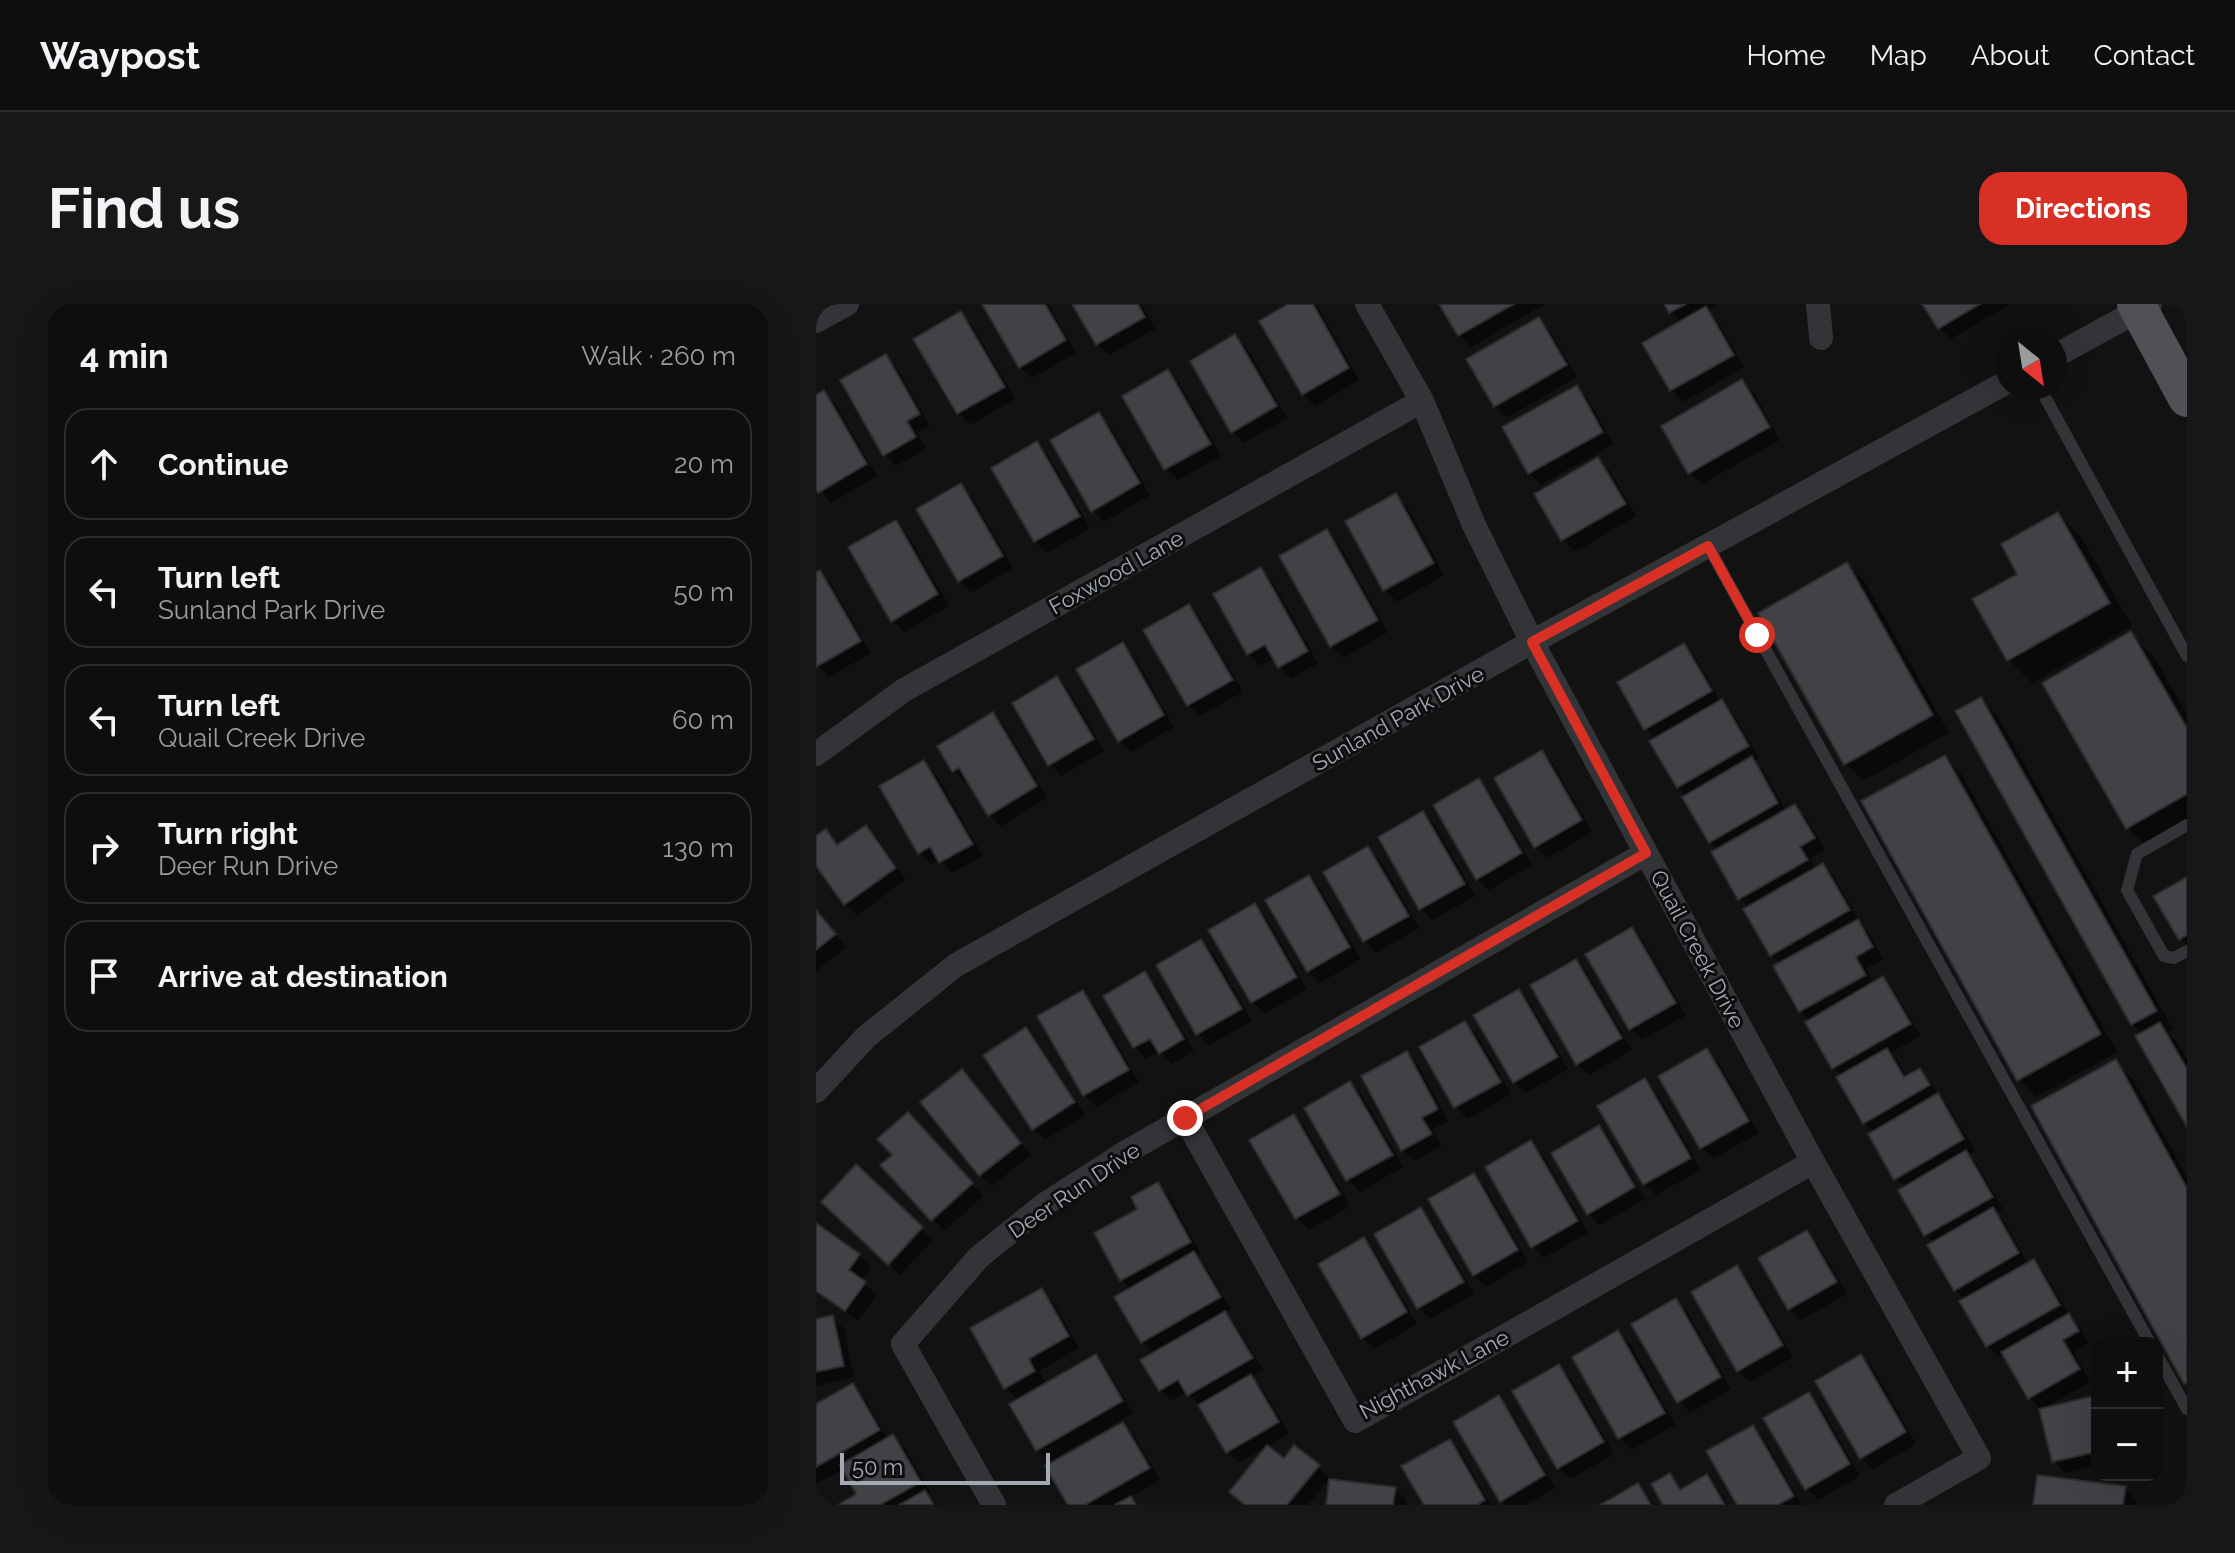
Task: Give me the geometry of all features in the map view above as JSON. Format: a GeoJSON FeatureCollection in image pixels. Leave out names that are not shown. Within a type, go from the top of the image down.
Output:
{"type":"FeatureCollection","features":[{"type":"Feature","properties":{"kind":"main road"},"geometry":{"type":"LineString","coordinates":[[2142,306],[2187,398]]}},
{"type":"Feature","properties":{"kind":"street"},"geometry":{"type":"LineString","coordinates":[[816,321],[847,304]]}},
{"type":"Feature","properties":{"kind":"street","name":"Quail Creek Drive"},"geometry":{"type":"LineString","coordinates":[[1367,304],[1422,401],[1474,525],[1532,642],[1813,1162],[1979,1458],[1896,1505]]}},
{"type":"Feature","properties":{"kind":"street"},"geometry":{"type":"LineString","coordinates":[[1818,304],[1821,338]]}},
{"type":"Feature","properties":{"kind":"street"},"geometry":{"type":"LineString","coordinates":[[2067,349],[2142,306]]}},
{"type":"Feature","properties":{"kind":"street","name":"Sunland Park Drive"},"geometry":{"type":"LineString","coordinates":[[816,1091],[866,1037],[956,965],[1532,642],[1995,389]]}},
{"type":"Feature","properties":{"kind":"street","name":"Foxwood Lane"},"geometry":{"type":"LineString","coordinates":[[816,754],[904,690],[1422,401]]}},
{"type":"Feature","properties":{"kind":"street","name":"Deer Run Drive"},"geometry":{"type":"LineString","coordinates":[[994,1505],[903,1344],[979,1257],[1045,1204],[1123,1154],[1646,853]]}},
{"type":"Feature","properties":{"kind":"street","name":"Nighthawk Lane"},"geometry":{"type":"LineString","coordinates":[[1185,1118],[1355,1421],[1813,1162]]}},
{"type":"Feature","properties":{"kind":"lane"},"geometry":{"type":"LineString","coordinates":[[2047,400],[2187,656]]}},
{"type":"Feature","properties":{"kind":"lane"},"geometry":{"type":"LineString","coordinates":[[1708,546],[2147,1337]]}},
{"type":"Feature","properties":{"kind":"lane"},"geometry":{"type":"LineString","coordinates":[[2187,825],[2137,854],[2127,890],[2164,956],[2174,958],[2187,951]]}},
{"type":"Feature","properties":{"kind":"lane"},"geometry":{"type":"LineString","coordinates":[[2163,1366],[2187,1409]]}},
{"type":"Feature","properties":{"kind":"building"},"geometry":{"type":"Polygon","coordinates":[[[982,304],[1045,304],[1066,340],[1019,368],[982,304]]]}},
{"type":"Feature","properties":{"kind":"building"},"geometry":{"type":"Polygon","coordinates":[[[1072,304],[1138,304],[1145,317],[1096,345],[1072,304]]]}},
{"type":"Feature","properties":{"kind":"building"},"geometry":{"type":"Polygon","coordinates":[[[1288,304],[1313,304],[1349,368],[1302,395],[1259,321],[1288,304]]]}},
{"type":"Feature","properties":{"kind":"building"},"geometry":{"type":"Polygon","coordinates":[[[1439,304],[1514,304],[1458,336],[1439,304]]]}},
{"type":"Feature","properties":{"kind":"building"},"geometry":{"type":"Polygon","coordinates":[[[1664,304],[1686,304],[1669,313],[1664,304]]]}},
{"type":"Feature","properties":{"kind":"building"},"geometry":{"type":"Polygon","coordinates":[[[1922,304],[1980,304],[1938,329],[1922,304]]]}},
{"type":"Feature","properties":{"kind":"building"},"geometry":{"type":"Polygon","coordinates":[[[1706,306],[1734,355],[1670,391],[1642,343],[1706,306]]]}},
{"type":"Feature","properties":{"kind":"building"},"geometry":{"type":"Polygon","coordinates":[[[961,311],[1005,387],[957,414],[913,339],[961,311]]]}},
{"type":"Feature","properties":{"kind":"building"},"geometry":{"type":"Polygon","coordinates":[[[1539,317],[1567,365],[1494,407],[1466,359],[1539,317]]]}},
{"type":"Feature","properties":{"kind":"building"},"geometry":{"type":"Polygon","coordinates":[[[1235,334],[1277,406],[1231,433],[1190,361],[1235,334]]]}},
{"type":"Feature","properties":{"kind":"building"},"geometry":{"type":"Polygon","coordinates":[[[886,354],[920,414],[907,421],[916,437],[883,456],[840,380],[886,354]]]}},
{"type":"Feature","properties":{"kind":"building"},"geometry":{"type":"Polygon","coordinates":[[[1168,369],[1211,444],[1164,470],[1122,396],[1168,369]]]}},
{"type":"Feature","properties":{"kind":"building"},"geometry":{"type":"Polygon","coordinates":[[[1742,379],[1770,427],[1688,474],[1661,426],[1742,379]]]}},
{"type":"Feature","properties":{"kind":"building"},"geometry":{"type":"Polygon","coordinates":[[[1577,385],[1603,432],[1528,474],[1502,427],[1577,385]]]}},
{"type":"Feature","properties":{"kind":"building"},"geometry":{"type":"Polygon","coordinates":[[[824,390],[867,464],[818,493],[816,395],[824,390]]]}},
{"type":"Feature","properties":{"kind":"building"},"geometry":{"type":"Polygon","coordinates":[[[1099,412],[1140,483],[1091,512],[1050,440],[1099,412]]]}},
{"type":"Feature","properties":{"kind":"building"},"geometry":{"type":"Polygon","coordinates":[[[1037,441],[1080,516],[1034,542],[991,468],[1037,441]]]}},
{"type":"Feature","properties":{"kind":"building"},"geometry":{"type":"Polygon","coordinates":[[[1598,457],[1626,504],[1561,541],[1534,494],[1598,457]]]}},
{"type":"Feature","properties":{"kind":"building"},"geometry":{"type":"Polygon","coordinates":[[[961,483],[1003,556],[958,582],[916,509],[961,483]]]}},
{"type":"Feature","properties":{"kind":"building"},"geometry":{"type":"Polygon","coordinates":[[[1396,493],[1434,563],[1383,591],[1345,521],[1396,493]]]}},
{"type":"Feature","properties":{"kind":"building"},"geometry":{"type":"Polygon","coordinates":[[[2058,512],[2110,603],[2007,661],[1972,599],[2017,574],[2001,544],[2058,512]]]}},
{"type":"Feature","properties":{"kind":"building"},"geometry":{"type":"Polygon","coordinates":[[[896,520],[938,594],[891,622],[848,547],[896,520]]]}},
{"type":"Feature","properties":{"kind":"building"},"geometry":{"type":"Polygon","coordinates":[[[1327,529],[1378,620],[1330,647],[1279,556],[1327,529]]]}},
{"type":"Feature","properties":{"kind":"building"},"geometry":{"type":"Polygon","coordinates":[[[1847,562],[1933,715],[1844,765],[1758,613],[1847,562]]]}},
{"type":"Feature","properties":{"kind":"building"},"geometry":{"type":"Polygon","coordinates":[[[1261,567],[1308,651],[1278,668],[1265,645],[1247,655],[1213,594],[1261,567]]]}},
{"type":"Feature","properties":{"kind":"building"},"geometry":{"type":"Polygon","coordinates":[[[820,570],[861,641],[816,667],[816,572],[820,570]]]}},
{"type":"Feature","properties":{"kind":"building"},"geometry":{"type":"Polygon","coordinates":[[[1189,604],[1233,680],[1187,706],[1143,630],[1189,604]]]}},
{"type":"Feature","properties":{"kind":"building"},"geometry":{"type":"Polygon","coordinates":[[[2131,631],[2187,728],[2187,794],[2126,829],[2042,683],[2131,631]]]}},
{"type":"Feature","properties":{"kind":"building"},"geometry":{"type":"Polygon","coordinates":[[[1123,642],[1164,715],[1118,742],[1076,669],[1123,642]]]}},
{"type":"Feature","properties":{"kind":"building"},"geometry":{"type":"Polygon","coordinates":[[[1684,643],[1712,691],[1644,730],[1617,682],[1684,643]]]}},
{"type":"Feature","properties":{"kind":"building"},"geometry":{"type":"Polygon","coordinates":[[[1057,676],[1094,739],[1048,766],[1012,703],[1057,676]]]}},
{"type":"Feature","properties":{"kind":"building"},"geometry":{"type":"Polygon","coordinates":[[[1981,697],[2157,1011],[2131,1025],[1955,711],[1981,697]]]}},
{"type":"Feature","properties":{"kind":"building"},"geometry":{"type":"Polygon","coordinates":[[[1722,699],[1749,746],[1677,788],[1649,741],[1722,699]]]}},
{"type":"Feature","properties":{"kind":"building"},"geometry":{"type":"Polygon","coordinates":[[[993,712],[1037,786],[988,816],[959,768],[952,772],[937,746],[993,712]]]}},
{"type":"Feature","properties":{"kind":"building"},"geometry":{"type":"Polygon","coordinates":[[[1542,750],[1582,820],[1534,848],[1494,778],[1542,750]]]}},
{"type":"Feature","properties":{"kind":"building"},"geometry":{"type":"Polygon","coordinates":[[[1945,755],[2101,1034],[2017,1081],[1861,801],[1945,755]]]}},
{"type":"Feature","properties":{"kind":"building"},"geometry":{"type":"Polygon","coordinates":[[[1752,756],[1778,803],[1709,843],[1682,797],[1752,756]]]}},
{"type":"Feature","properties":{"kind":"building"},"geometry":{"type":"Polygon","coordinates":[[[924,760],[973,844],[939,863],[930,847],[918,854],[879,786],[924,760]]]}},
{"type":"Feature","properties":{"kind":"building"},"geometry":{"type":"Polygon","coordinates":[[[1479,778],[1522,853],[1476,880],[1433,805],[1479,778]]]}},
{"type":"Feature","properties":{"kind":"building"},"geometry":{"type":"Polygon","coordinates":[[[1795,804],[1815,838],[1800,847],[1808,860],[1738,900],[1711,852],[1795,804]]]}},
{"type":"Feature","properties":{"kind":"building"},"geometry":{"type":"Polygon","coordinates":[[[1423,811],[1465,884],[1419,910],[1378,837],[1423,811]]]}},
{"type":"Feature","properties":{"kind":"building"},"geometry":{"type":"Polygon","coordinates":[[[866,825],[896,868],[844,905],[816,866],[816,836],[826,829],[837,845],[866,825]]]}},
{"type":"Feature","properties":{"kind":"building"},"geometry":{"type":"Polygon","coordinates":[[[1368,846],[1409,916],[1363,942],[1323,872],[1368,846]]]}},
{"type":"Feature","properties":{"kind":"building"},"geometry":{"type":"Polygon","coordinates":[[[1823,863],[1850,910],[1770,956],[1743,909],[1823,863]]]}},
{"type":"Feature","properties":{"kind":"building"},"geometry":{"type":"Polygon","coordinates":[[[1309,875],[1350,947],[1307,972],[1265,900],[1309,875]]]}},
{"type":"Feature","properties":{"kind":"building"},"geometry":{"type":"Polygon","coordinates":[[[2187,877],[2187,935],[2179,940],[2153,896],[2187,877]]]}},
{"type":"Feature","properties":{"kind":"building"},"geometry":{"type":"Polygon","coordinates":[[[1255,903],[1297,977],[1251,1003],[1208,930],[1255,903]]]}},
{"type":"Feature","properties":{"kind":"building"},"geometry":{"type":"Polygon","coordinates":[[[816,910],[836,934],[816,950],[816,910]]]}},
{"type":"Feature","properties":{"kind":"building"},"geometry":{"type":"Polygon","coordinates":[[[1858,919],[1873,947],[1856,957],[1866,975],[1799,1012],[1773,966],[1858,919]]]}},
{"type":"Feature","properties":{"kind":"building"},"geometry":{"type":"Polygon","coordinates":[[[1632,927],[1676,1003],[1629,1030],[1585,954],[1632,927]]]}},
{"type":"Feature","properties":{"kind":"building"},"geometry":{"type":"Polygon","coordinates":[[[1201,939],[1242,1009],[1196,1035],[1156,965],[1201,939]]]}},
{"type":"Feature","properties":{"kind":"building"},"geometry":{"type":"Polygon","coordinates":[[[1576,959],[1622,1038],[1576,1065],[1530,985],[1576,959]]]}},
{"type":"Feature","properties":{"kind":"building"},"geometry":{"type":"Polygon","coordinates":[[[1145,971],[1184,1039],[1159,1054],[1150,1039],[1133,1048],[1103,996],[1145,971]]]}},
{"type":"Feature","properties":{"kind":"building"},"geometry":{"type":"Polygon","coordinates":[[[1883,976],[1911,1024],[1832,1069],[1805,1022],[1883,976]]]}},
{"type":"Feature","properties":{"kind":"building"},"geometry":{"type":"Polygon","coordinates":[[[1519,989],[1558,1057],[1513,1083],[1473,1015],[1519,989]]]}},
{"type":"Feature","properties":{"kind":"building"},"geometry":{"type":"Polygon","coordinates":[[[1083,990],[1129,1070],[1083,1096],[1037,1016],[1083,990]]]}},
{"type":"Feature","properties":{"kind":"building"},"geometry":{"type":"Polygon","coordinates":[[[1465,1021],[1501,1082],[1454,1108],[1419,1047],[1465,1021]]]}},
{"type":"Feature","properties":{"kind":"building"},"geometry":{"type":"Polygon","coordinates":[[[2160,1022],[2187,1069],[2187,1127],[2135,1036],[2160,1022]]]}},
{"type":"Feature","properties":{"kind":"building"},"geometry":{"type":"Polygon","coordinates":[[[1026,1027],[1075,1102],[1032,1130],[983,1055],[1026,1027]]]}},
{"type":"Feature","properties":{"kind":"building"},"geometry":{"type":"Polygon","coordinates":[[[1707,1048],[1749,1121],[1700,1149],[1658,1076],[1707,1048]]]}},
{"type":"Feature","properties":{"kind":"building"},"geometry":{"type":"Polygon","coordinates":[[[1887,1048],[1904,1077],[1920,1068],[1930,1085],[1863,1124],[1836,1077],[1887,1048]]]}},
{"type":"Feature","properties":{"kind":"building"},"geometry":{"type":"Polygon","coordinates":[[[1407,1051],[1438,1109],[1422,1118],[1432,1134],[1401,1151],[1361,1076],[1407,1051]]]}},
{"type":"Feature","properties":{"kind":"building"},"geometry":{"type":"Polygon","coordinates":[[[2116,1059],[2187,1188],[2187,1383],[2184,1384],[2163,1346],[2163,1337],[2158,1337],[2031,1106],[2116,1059]]]}},
{"type":"Feature","properties":{"kind":"building"},"geometry":{"type":"Polygon","coordinates":[[[962,1069],[1021,1143],[979,1176],[920,1102],[962,1069]]]}},
{"type":"Feature","properties":{"kind":"building"},"geometry":{"type":"Polygon","coordinates":[[[1645,1078],[1691,1158],[1643,1185],[1597,1106],[1645,1078]]]}},
{"type":"Feature","properties":{"kind":"building"},"geometry":{"type":"Polygon","coordinates":[[[1350,1081],[1393,1155],[1346,1181],[1304,1108],[1350,1081]]]}},
{"type":"Feature","properties":{"kind":"building"},"geometry":{"type":"Polygon","coordinates":[[[1938,1093],[1964,1139],[1894,1180],[1868,1134],[1938,1093]]]}},
{"type":"Feature","properties":{"kind":"building"},"geometry":{"type":"Polygon","coordinates":[[[908,1112],[973,1183],[931,1221],[880,1165],[892,1155],[877,1139],[908,1112]]]}},
{"type":"Feature","properties":{"kind":"building"},"geometry":{"type":"Polygon","coordinates":[[[1294,1114],[1340,1194],[1295,1219],[1249,1140],[1294,1114]]]}},
{"type":"Feature","properties":{"kind":"building"},"geometry":{"type":"Polygon","coordinates":[[[1599,1125],[1635,1187],[1587,1215],[1551,1153],[1599,1125]]]}},
{"type":"Feature","properties":{"kind":"building"},"geometry":{"type":"Polygon","coordinates":[[[1531,1140],[1578,1221],[1531,1248],[1485,1167],[1531,1140]]]}},
{"type":"Feature","properties":{"kind":"building"},"geometry":{"type":"Polygon","coordinates":[[[1966,1150],[1993,1197],[1924,1236],[1898,1190],[1966,1150]]]}},
{"type":"Feature","properties":{"kind":"building"},"geometry":{"type":"Polygon","coordinates":[[[856,1164],[923,1227],[888,1265],[821,1202],[856,1164]]]}},
{"type":"Feature","properties":{"kind":"building"},"geometry":{"type":"Polygon","coordinates":[[[1474,1173],[1518,1250],[1473,1276],[1428,1199],[1474,1173]]]}},
{"type":"Feature","properties":{"kind":"building"},"geometry":{"type":"Polygon","coordinates":[[[1158,1182],[1191,1242],[1120,1281],[1094,1233],[1137,1209],[1131,1197],[1158,1182]]]}},
{"type":"Feature","properties":{"kind":"building"},"geometry":{"type":"Polygon","coordinates":[[[1421,1207],[1464,1282],[1417,1309],[1374,1234],[1421,1207]]]}},
{"type":"Feature","properties":{"kind":"building"},"geometry":{"type":"Polygon","coordinates":[[[1993,1207],[2019,1253],[1954,1291],[1927,1245],[1993,1207]]]}},
{"type":"Feature","properties":{"kind":"building"},"geometry":{"type":"Polygon","coordinates":[[[816,1223],[860,1254],[849,1270],[866,1282],[845,1311],[816,1291],[816,1223]]]}},
{"type":"Feature","properties":{"kind":"building"},"geometry":{"type":"Polygon","coordinates":[[[1807,1230],[1837,1282],[1788,1310],[1758,1258],[1807,1230]]]}},
{"type":"Feature","properties":{"kind":"building"},"geometry":{"type":"Polygon","coordinates":[[[1364,1237],[1407,1312],[1361,1339],[1318,1264],[1364,1237]]]}},
{"type":"Feature","properties":{"kind":"building"},"geometry":{"type":"Polygon","coordinates":[[[1194,1251],[1221,1297],[1141,1343],[1114,1297],[1194,1251]]]}},
{"type":"Feature","properties":{"kind":"building"},"geometry":{"type":"Polygon","coordinates":[[[2034,1259],[2060,1305],[1986,1347],[1959,1301],[2034,1259]]]}},
{"type":"Feature","properties":{"kind":"building"},"geometry":{"type":"Polygon","coordinates":[[[1737,1265],[1783,1345],[1737,1372],[1691,1292],[1737,1265]]]}},
{"type":"Feature","properties":{"kind":"building"},"geometry":{"type":"Polygon","coordinates":[[[1042,1288],[1069,1336],[1029,1359],[1035,1371],[1004,1389],[970,1328],[1042,1288]]]}},
{"type":"Feature","properties":{"kind":"building"},"geometry":{"type":"Polygon","coordinates":[[[1676,1298],[1721,1377],[1677,1403],[1631,1324],[1676,1298]]]}},
{"type":"Feature","properties":{"kind":"building"},"geometry":{"type":"Polygon","coordinates":[[[1225,1311],[1253,1358],[1187,1396],[1178,1380],[1159,1391],[1140,1360],[1225,1311]]]}},
{"type":"Feature","properties":{"kind":"building"},"geometry":{"type":"Polygon","coordinates":[[[2069,1313],[2079,1331],[2063,1340],[2080,1369],[2028,1399],[2001,1352],[2069,1313]]]}},
{"type":"Feature","properties":{"kind":"building"},"geometry":{"type":"Polygon","coordinates":[[[833,1315],[844,1366],[816,1372],[816,1319],[833,1315]]]}},
{"type":"Feature","properties":{"kind":"building"},"geometry":{"type":"Polygon","coordinates":[[[1618,1330],[1665,1413],[1618,1439],[1572,1357],[1618,1330]]]}},
{"type":"Feature","properties":{"kind":"building"},"geometry":{"type":"Polygon","coordinates":[[[1096,1354],[1123,1401],[1036,1451],[1009,1404],[1096,1354]]]}},
{"type":"Feature","properties":{"kind":"building"},"geometry":{"type":"Polygon","coordinates":[[[1861,1354],[1906,1432],[1860,1459],[1815,1381],[1861,1354]]]}},
{"type":"Feature","properties":{"kind":"building"},"geometry":{"type":"Polygon","coordinates":[[[1559,1364],[1604,1442],[1557,1469],[1512,1391],[1559,1364]]]}},
{"type":"Feature","properties":{"kind":"building"},"geometry":{"type":"Polygon","coordinates":[[[1251,1374],[1279,1422],[1226,1453],[1198,1405],[1251,1374]]]}},
{"type":"Feature","properties":{"kind":"building"},"geometry":{"type":"Polygon","coordinates":[[[853,1383],[880,1430],[816,1467],[816,1404],[853,1383]]]}},
{"type":"Feature","properties":{"kind":"building"},"geometry":{"type":"Polygon","coordinates":[[[1809,1392],[1850,1464],[1805,1490],[1763,1418],[1809,1392]]]}},
{"type":"Feature","properties":{"kind":"building"},"geometry":{"type":"Polygon","coordinates":[[[1499,1395],[1545,1475],[1500,1502],[1453,1422],[1499,1395]]]}},
{"type":"Feature","properties":{"kind":"building"},"geometry":{"type":"Polygon","coordinates":[[[2091,1396],[2091,1453],[2052,1462],[2039,1409],[2091,1396]]]}},
{"type":"Feature","properties":{"kind":"building"},"geometry":{"type":"Polygon","coordinates":[[[1123,1422],[1150,1468],[1085,1505],[1068,1505],[1045,1466],[1123,1422]]]}},
{"type":"Feature","properties":{"kind":"building"},"geometry":{"type":"Polygon","coordinates":[[[1753,1425],[1794,1496],[1778,1505],[1737,1505],[1706,1451],[1753,1425]]]}},
{"type":"Feature","properties":{"kind":"building"},"geometry":{"type":"Polygon","coordinates":[[[893,1434],[921,1482],[880,1505],[838,1505],[856,1494],[840,1465],[893,1434]]]}},
{"type":"Feature","properties":{"kind":"building"},"geometry":{"type":"Polygon","coordinates":[[[1450,1439],[1485,1500],[1477,1505],[1424,1505],[1401,1466],[1450,1439]]]}},
{"type":"Feature","properties":{"kind":"building"},"geometry":{"type":"Polygon","coordinates":[[[1267,1445],[1284,1458],[1294,1445],[1320,1465],[1287,1505],[1245,1505],[1229,1492],[1267,1445]]]}},
{"type":"Feature","properties":{"kind":"building"},"geometry":{"type":"Polygon","coordinates":[[[1670,1473],[1680,1490],[1707,1474],[1725,1505],[1663,1505],[1651,1484],[1670,1473]]]}},
{"type":"Feature","properties":{"kind":"building"},"geometry":{"type":"Polygon","coordinates":[[[2037,1475],[2126,1486],[2123,1505],[2033,1505],[2037,1475]]]}},
{"type":"Feature","properties":{"kind":"building"},"geometry":{"type":"Polygon","coordinates":[[[1329,1479],[1396,1487],[1393,1505],[1326,1505],[1329,1479]]]}},
{"type":"Feature","properties":{"kind":"building"},"geometry":{"type":"Polygon","coordinates":[[[1638,1483],[1651,1505],[1600,1505],[1638,1483]]]}},
{"type":"Feature","properties":{"kind":"building"},"geometry":{"type":"Polygon","coordinates":[[[925,1490],[934,1505],[899,1505],[925,1490]]]}},
{"type":"Feature","properties":{"kind":"building"},"geometry":{"type":"Polygon","coordinates":[[[1131,1496],[1136,1505],[1114,1505],[1131,1496]]]}},
{"type":"Feature","properties":{"kind":"route"},"geometry":{"type":"LineString","coordinates":[[1185,1118],[1646,853],[1532,642],[1708,546],[1757,635]]}}]}
